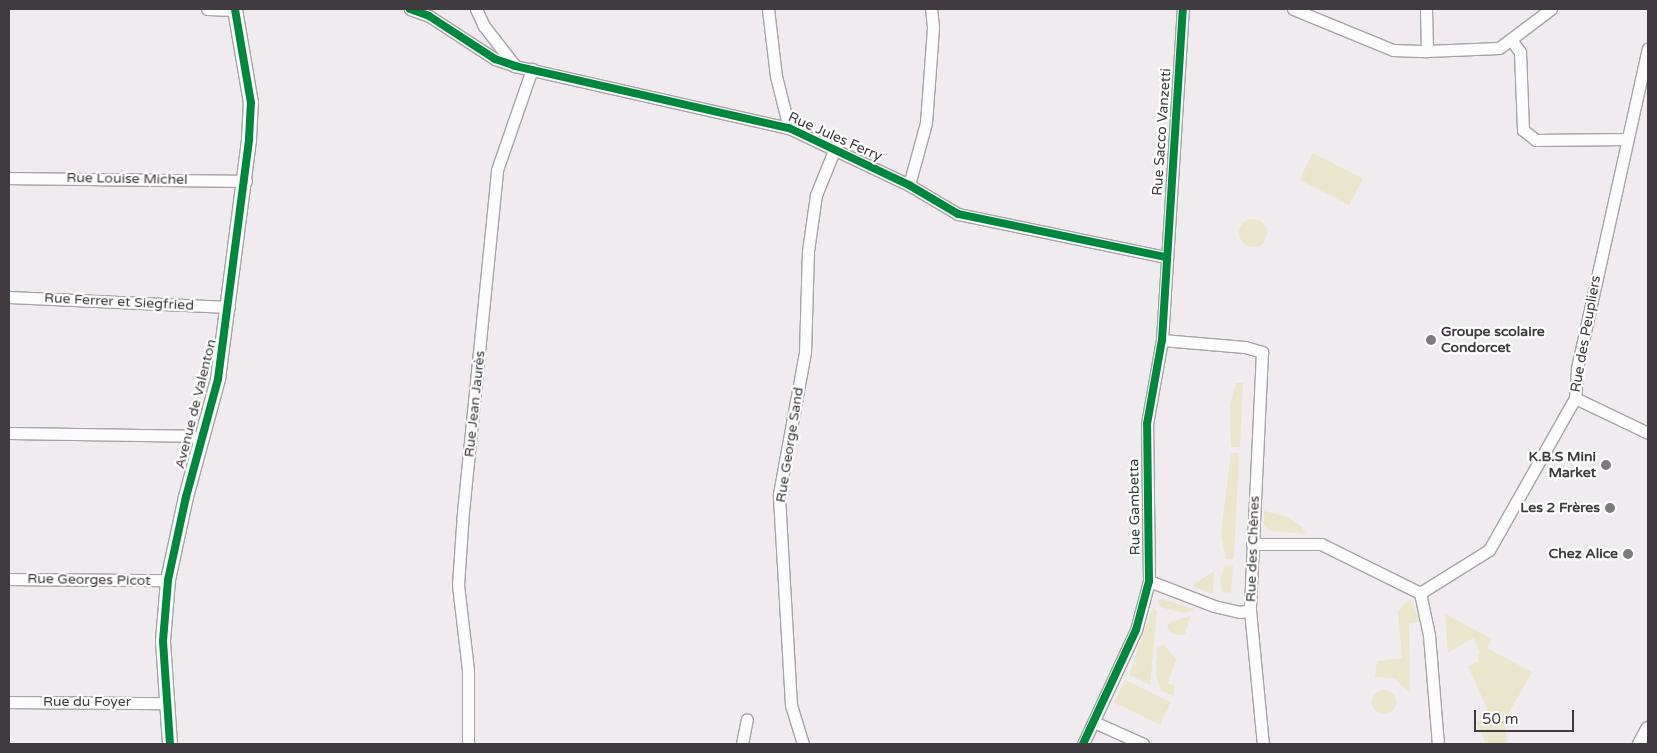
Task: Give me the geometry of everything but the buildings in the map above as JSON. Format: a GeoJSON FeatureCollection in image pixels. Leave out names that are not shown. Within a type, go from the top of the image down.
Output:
{"type":"FeatureCollection","features":[{"type":"Feature","properties":{"kind":"main road"},"geometry":{"type":"LineString","coordinates":[[1640,744],[1648,729]]}},
{"type":"Feature","properties":{"kind":"street"},"geometry":{"type":"LineString","coordinates":[[207,9],[235,9]]}},
{"type":"Feature","properties":{"kind":"street","name":"Avenue de Valenton"},"geometry":{"type":"LineString","coordinates":[[170,744],[165,703],[163,641],[168,580],[201,440],[218,379],[246,181],[251,103],[235,9]]}},
{"type":"Feature","properties":{"kind":"street","name":"Rue Jules Ferry"},"geometry":{"type":"LineString","coordinates":[[410,9],[429,16],[495,59],[515,66],[789,128],[835,148],[908,185],[958,214],[1166,257]]}},
{"type":"Feature","properties":{"kind":"street"},"geometry":{"type":"LineString","coordinates":[[476,9],[484,26],[515,66]]}},
{"type":"Feature","properties":{"kind":"street"},"geometry":{"type":"LineString","coordinates":[[768,9],[776,76],[789,128]]}},
{"type":"Feature","properties":{"kind":"street"},"geometry":{"type":"LineString","coordinates":[[908,185],[926,124],[934,27],[931,9]]}},
{"type":"Feature","properties":{"kind":"street","name":"Rue Sacco Vanzetti"},"geometry":{"type":"LineString","coordinates":[[1166,257],[1183,9]]}},
{"type":"Feature","properties":{"kind":"street"},"geometry":{"type":"LineString","coordinates":[[1293,9],[1393,50],[1427,51],[1499,48],[1512,41],[1551,9]]}},
{"type":"Feature","properties":{"kind":"street"},"geometry":{"type":"LineString","coordinates":[[1426,9],[1427,51]]}},
{"type":"Feature","properties":{"kind":"street"},"geometry":{"type":"LineString","coordinates":[[1512,41],[1520,52],[1523,130],[1536,140],[1626,139]]}},
{"type":"Feature","properties":{"kind":"street","name":"Rue des Peupliers"},"geometry":{"type":"LineString","coordinates":[[1420,593],[1489,550],[1575,398],[1577,368],[1626,139],[1648,49]]}},
{"type":"Feature","properties":{"kind":"street","name":"Rue Jean Jaurès"},"geometry":{"type":"LineString","coordinates":[[468,744],[468,670],[458,585],[463,512],[497,170],[532,69]]}},
{"type":"Feature","properties":{"kind":"street","name":"Rue George Sand"},"geometry":{"type":"LineString","coordinates":[[804,744],[791,705],[779,494],[805,352],[808,251],[816,195],[835,148]]}},
{"type":"Feature","properties":{"kind":"street","name":"Rue Louise Michel"},"geometry":{"type":"LineString","coordinates":[[9,178],[246,181]]}},
{"type":"Feature","properties":{"kind":"street","name":"Rue Gambetta"},"geometry":{"type":"LineString","coordinates":[[1083,744],[1136,630],[1149,581],[1147,424],[1162,340],[1166,257]]}},
{"type":"Feature","properties":{"kind":"street","name":"Rue Ferrer et Siegfried"},"geometry":{"type":"LineString","coordinates":[[9,297],[229,307]]}},
{"type":"Feature","properties":{"kind":"street","name":"Rue des Chênes"},"geometry":{"type":"LineString","coordinates":[[1162,340],[1245,347],[1262,352],[1250,610],[1263,744]]}},
{"type":"Feature","properties":{"kind":"street"},"geometry":{"type":"LineString","coordinates":[[1575,398],[1648,433]]}},
{"type":"Feature","properties":{"kind":"street"},"geometry":{"type":"LineString","coordinates":[[9,433],[191,436],[201,440]]}},
{"type":"Feature","properties":{"kind":"street"},"geometry":{"type":"LineString","coordinates":[[1252,544],[1321,544],[1420,593],[1429,636],[1438,744]]}},
{"type":"Feature","properties":{"kind":"street","name":"Rue Georges Picot"},"geometry":{"type":"LineString","coordinates":[[9,579],[168,580]]}},
{"type":"Feature","properties":{"kind":"street"},"geometry":{"type":"LineString","coordinates":[[1149,581],[1214,606],[1240,612],[1250,610]]}},
{"type":"Feature","properties":{"kind":"street","name":"Rue du Foyer"},"geometry":{"type":"LineString","coordinates":[[9,702],[165,703]]}},
{"type":"Feature","properties":{"kind":"street"},"geometry":{"type":"LineString","coordinates":[[742,744],[747,719]]}},
{"type":"Feature","properties":{"kind":"street"},"geometry":{"type":"LineString","coordinates":[[1094,722],[1143,744]]}},
{"type":"Feature","properties":{"kind":"shaded area"},"geometry":{"type":"Polygon","coordinates":[[[1313,153],[1363,178],[1349,205],[1299,180],[1313,153]]]}},
{"type":"Feature","properties":{"kind":"shaded area"},"geometry":{"type":"Polygon","coordinates":[[[1253,219],[1263,223],[1267,233],[1263,243],[1253,247],[1243,243],[1239,233],[1243,223],[1253,219]]]}},
{"type":"Feature","properties":{"kind":"shaded area"},"geometry":{"type":"Polygon","coordinates":[[[1236,383],[1243,383],[1240,447],[1231,447],[1230,404],[1236,383]]]}},
{"type":"Feature","properties":{"kind":"shaded area"},"geometry":{"type":"Polygon","coordinates":[[[1231,453],[1239,453],[1234,559],[1226,559],[1221,535],[1231,453]]]}},
{"type":"Feature","properties":{"kind":"shaded area"},"geometry":{"type":"Polygon","coordinates":[[[1264,511],[1287,517],[1301,526],[1306,534],[1270,531],[1264,525],[1264,511]]]}},
{"type":"Feature","properties":{"kind":"shaded area"},"geometry":{"type":"Polygon","coordinates":[[[1225,565],[1233,566],[1231,593],[1222,592],[1220,579],[1225,565]]]}},
{"type":"Feature","properties":{"kind":"shaded area"},"geometry":{"type":"Polygon","coordinates":[[[1214,571],[1213,594],[1194,587],[1194,584],[1214,571]]]}},
{"type":"Feature","properties":{"kind":"shaded area"},"geometry":{"type":"Polygon","coordinates":[[[1410,598],[1420,622],[1409,623],[1410,693],[1394,678],[1375,677],[1377,661],[1402,658],[1398,611],[1410,598]]]}},
{"type":"Feature","properties":{"kind":"shaded area"},"geometry":{"type":"Polygon","coordinates":[[[1162,599],[1194,610],[1183,613],[1160,607],[1157,600],[1162,599]]]}},
{"type":"Feature","properties":{"kind":"shaded area"},"geometry":{"type":"Polygon","coordinates":[[[1153,607],[1157,611],[1150,685],[1129,675],[1153,607]]]}},
{"type":"Feature","properties":{"kind":"shaded area"},"geometry":{"type":"Polygon","coordinates":[[[1445,614],[1492,639],[1487,648],[1532,672],[1505,720],[1507,744],[1486,744],[1476,722],[1481,720],[1480,716],[1488,711],[1468,666],[1479,661],[1477,655],[1480,653],[1473,638],[1448,653],[1445,614]]]}},
{"type":"Feature","properties":{"kind":"shaded area"},"geometry":{"type":"Polygon","coordinates":[[[1190,616],[1195,619],[1190,617],[1185,634],[1176,635],[1169,631],[1167,626],[1170,622],[1190,616]]]}},
{"type":"Feature","properties":{"kind":"shaded area"},"geometry":{"type":"Polygon","coordinates":[[[1163,644],[1176,659],[1168,683],[1175,686],[1173,696],[1161,691],[1156,676],[1157,648],[1163,644]]]}},
{"type":"Feature","properties":{"kind":"shaded area"},"geometry":{"type":"Polygon","coordinates":[[[1125,680],[1171,702],[1160,725],[1114,702],[1125,680]]]}},
{"type":"Feature","properties":{"kind":"shaded area"},"geometry":{"type":"Polygon","coordinates":[[[1384,690],[1392,694],[1396,702],[1392,710],[1384,714],[1376,710],[1372,702],[1376,694],[1384,690]]]}},
{"type":"Feature","properties":{"kind":"cycle path"},"geometry":{"type":"LineString","coordinates":[[170,744],[163,641],[168,580],[186,497],[218,379],[249,139],[251,103],[235,9]]}},
{"type":"Feature","properties":{"kind":"cycle path"},"geometry":{"type":"LineString","coordinates":[[410,9],[429,16],[495,59],[515,66],[789,128],[909,185],[958,214],[1166,257]]}},
{"type":"Feature","properties":{"kind":"cycle path"},"geometry":{"type":"LineString","coordinates":[[1083,744],[1136,630],[1149,581],[1147,424],[1162,340],[1183,9]]}},
{"type":"Feature","properties":{"kind":"place","name":"Groupe scolaire Condorcet"},"geometry":{"type":"Point","coordinates":[1431,340]}},
{"type":"Feature","properties":{"kind":"place","name":"K.B.S Mini Market"},"geometry":{"type":"Point","coordinates":[1606,465]}},
{"type":"Feature","properties":{"kind":"place","name":"Les 2 Frères"},"geometry":{"type":"Point","coordinates":[1610,508]}},
{"type":"Feature","properties":{"kind":"place","name":"Chez Alice"},"geometry":{"type":"Point","coordinates":[1628,554]}}]}
